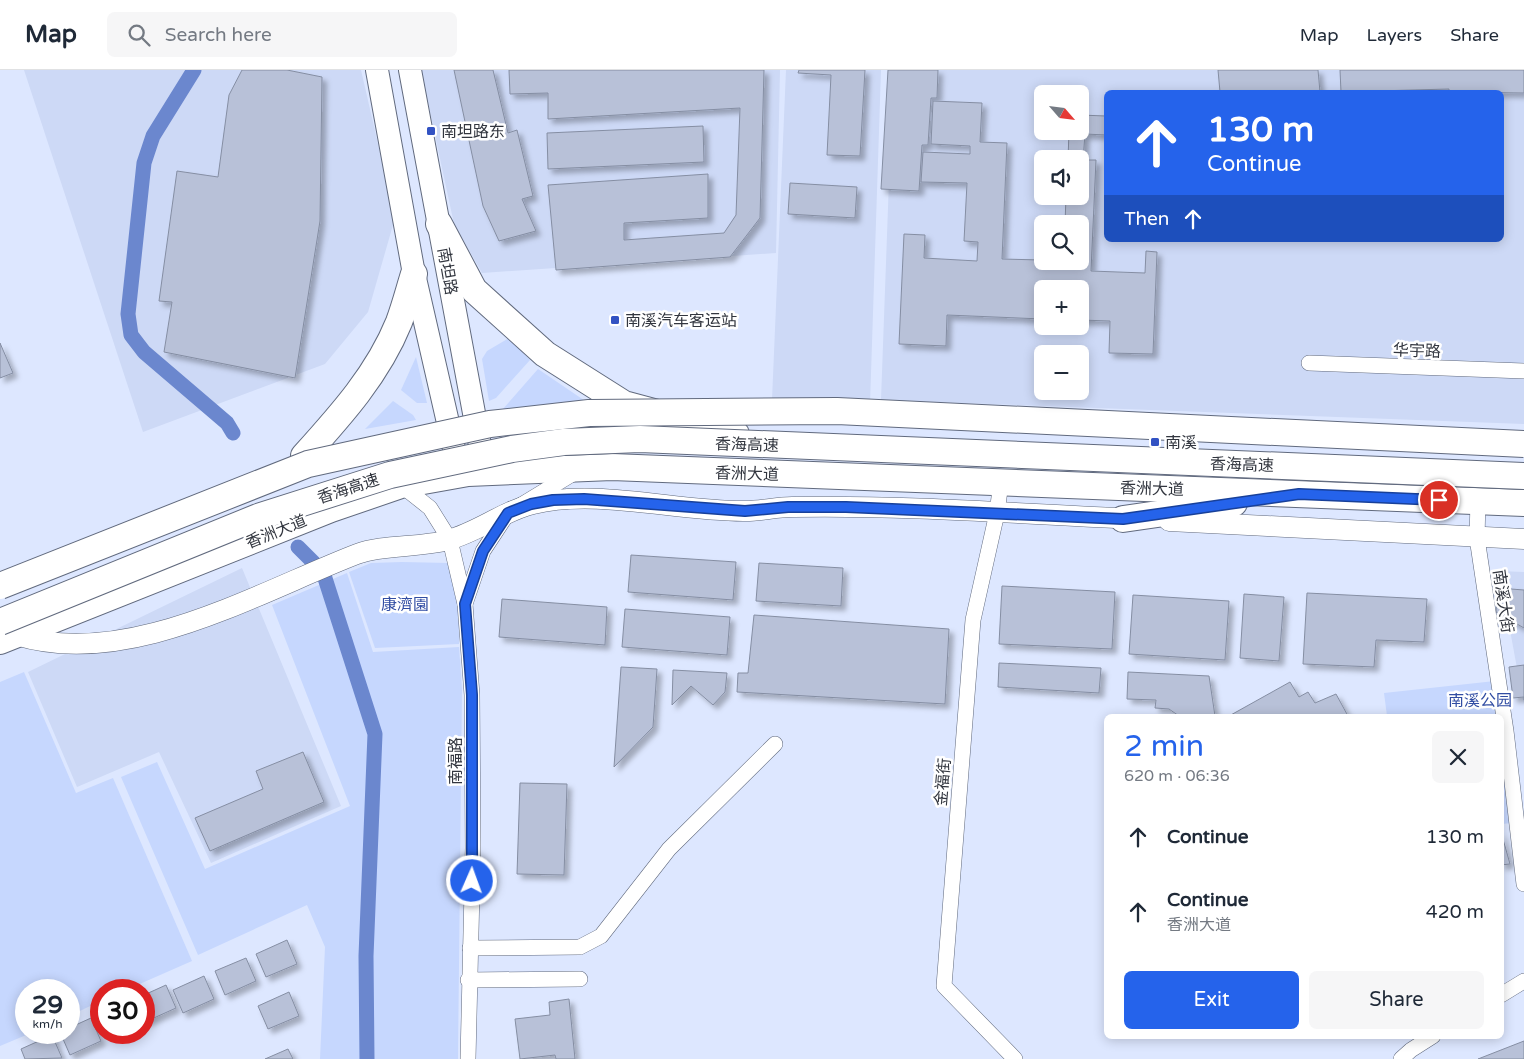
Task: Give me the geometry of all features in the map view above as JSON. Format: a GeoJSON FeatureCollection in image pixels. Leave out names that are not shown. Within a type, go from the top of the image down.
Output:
{"type":"FeatureCollection","features":[{"type":"Feature","properties":{"kind":"highway"},"geometry":{"type":"LineString","coordinates":[[439,224],[474,290],[545,354],[624,404],[736,434]]}},
{"type":"Feature","properties":{"kind":"highway"},"geometry":{"type":"LineString","coordinates":[[304,456],[347,407],[374,370],[399,322],[414,274]]}},
{"type":"Feature","properties":{"kind":"highway","name":"香海高速"},"geometry":{"type":"LineString","coordinates":[[0,586],[308,464],[490,424],[589,413],[837,412],[1524,444]]}},
{"type":"Feature","properties":{"kind":"highway"},"geometry":{"type":"LineString","coordinates":[[0,577],[304,456],[409,435],[449,432],[640,429],[1524,469]]}},
{"type":"Feature","properties":{"kind":"highway","name":"香海高速"},"geometry":{"type":"LineString","coordinates":[[5,633],[258,517],[390,475],[512,449],[564,442],[640,439],[1524,476]]}},
{"type":"Feature","properties":{"kind":"highway","name":"香洲大道"},"geometry":{"type":"LineString","coordinates":[[5,633],[401,485],[473,474],[612,467],[1524,503]]}},
{"type":"Feature","properties":{"kind":"highway"},"geometry":{"type":"LineString","coordinates":[[1123,519],[1299,494]]}},
{"type":"Feature","properties":{"kind":"main road"},"geometry":{"type":"LineString","coordinates":[[377,70],[414,274],[449,432],[473,474]]}},
{"type":"Feature","properties":{"kind":"main road","name":"南坦路"},"geometry":{"type":"LineString","coordinates":[[410,70],[477,431],[473,474]]}},
{"type":"Feature","properties":{"kind":"street","name":"华宇路"},"geometry":{"type":"LineString","coordinates":[[1309,363],[1524,371]]}},
{"type":"Feature","properties":{"kind":"street"},"geometry":{"type":"LineString","coordinates":[[465,604],[483,551],[508,513],[583,468]]}},
{"type":"Feature","properties":{"kind":"street","name":"金福街"},"geometry":{"type":"LineString","coordinates":[[1001,482],[997,513],[973,620],[944,986],[1015,1059]]}},
{"type":"Feature","properties":{"kind":"street","name":"南福路"},"geometry":{"type":"LineString","coordinates":[[401,485],[430,508],[450,540],[465,604],[472,695],[473,848],[468,980],[468,1059]]}},
{"type":"Feature","properties":{"kind":"street"},"geometry":{"type":"LineString","coordinates":[[5,633],[72,643],[125,638],[193,621],[251,600],[362,553],[450,540],[531,504],[553,500],[584,499],[745,511],[798,507],[997,513],[1524,540]]}},
{"type":"Feature","properties":{"kind":"street","name":"南溪大街"},"geometry":{"type":"LineString","coordinates":[[1478,501],[1477,538],[1503,714]]}},
{"type":"Feature","properties":{"kind":"street","name":"南溪大街"},"geometry":{"type":"LineString","coordinates":[[1504,718],[1524,884]]}},
{"type":"Feature","properties":{"kind":"street"},"geometry":{"type":"LineString","coordinates":[[470,948],[580,947],[601,936],[669,849],[775,744]]}},
{"type":"Feature","properties":{"kind":"street"},"geometry":{"type":"LineString","coordinates":[[468,980],[580,979]]}},
{"type":"Feature","properties":{"kind":"street"},"geometry":{"type":"LineString","coordinates":[[1504,993],[1524,981]]}},
{"type":"Feature","properties":{"kind":"street"},"geometry":{"type":"LineString","coordinates":[[1401,1059],[1428,1039]]}},
{"type":"Feature","properties":{"kind":"shaded area"},"geometry":{"type":"Polygon","coordinates":[[[24,70],[361,70],[395,218],[368,312],[325,364],[143,432],[24,70]]]}},
{"type":"Feature","properties":{"kind":"shaded area"},"geometry":{"type":"Polygon","coordinates":[[[421,70],[780,70],[776,253],[482,273],[454,224],[421,70]]]}},
{"type":"Feature","properties":{"kind":"shaded area"},"geometry":{"type":"Polygon","coordinates":[[[786,70],[881,70],[870,404],[772,400],[786,70]]]}},
{"type":"Feature","properties":{"kind":"shaded area"},"geometry":{"type":"Polygon","coordinates":[[[893,70],[1524,70],[1524,424],[881,400],[893,70]]]}},
{"type":"Feature","properties":{"kind":"shaded area"},"geometry":{"type":"Polygon","coordinates":[[[242,568],[341,806],[211,863],[159,752],[77,787],[28,672],[242,568]]]}},
{"type":"Feature","properties":{"kind":"shaded area"},"geometry":{"type":"Polygon","coordinates":[[[1499,571],[1524,572],[1524,705],[1517,668],[1499,571]]]}},
{"type":"Feature","properties":{"kind":"green space"},"geometry":{"type":"Polygon","coordinates":[[[509,338],[530,360],[496,398],[489,401],[482,359],[487,351],[509,338]]]}},
{"type":"Feature","properties":{"kind":"green space"},"geometry":{"type":"Polygon","coordinates":[[[416,357],[427,403],[417,403],[401,390],[416,357]]]}},
{"type":"Feature","properties":{"kind":"green space"},"geometry":{"type":"Polygon","coordinates":[[[538,369],[597,409],[491,411],[503,409],[538,369]]]}},
{"type":"Feature","properties":{"kind":"green space"},"geometry":{"type":"Polygon","coordinates":[[[393,401],[413,415],[416,420],[365,429],[393,401]]]}},
{"type":"Feature","properties":{"kind":"green space","name":"康濟園"},"geometry":{"type":"Polygon","coordinates":[[[371,563],[449,563],[459,606],[459,644],[375,648],[349,572],[371,563]]]}},
{"type":"Feature","properties":{"kind":"green space"},"geometry":{"type":"Polygon","coordinates":[[[347,573],[373,652],[459,647],[462,688],[458,1059],[320,1059],[325,947],[307,905],[198,955],[121,777],[157,762],[205,869],[350,806],[272,605],[347,573]]]}},
{"type":"Feature","properties":{"kind":"green space"},"geometry":{"type":"Polygon","coordinates":[[[24,672],[76,793],[113,778],[192,961],[151,979],[90,979],[90,1006],[80,1011],[80,979],[15,979],[15,1040],[0,1046],[0,682],[24,672]]]}},
{"type":"Feature","properties":{"kind":"green space","name":"南溪公园"},"geometry":{"type":"Polygon","coordinates":[[[1495,681],[1499,714],[1387,714],[1384,693],[1495,681]]]}},
{"type":"Feature","properties":{"kind":"green space"},"geometry":{"type":"Polygon","coordinates":[[[1504,755],[1513,823],[1504,824],[1504,755]]]}},
{"type":"Feature","properties":{"kind":"building"},"geometry":{"type":"Polygon","coordinates":[[[242,70],[287,70],[322,77],[320,221],[295,378],[164,352],[172,302],[159,301],[177,171],[218,177],[229,95],[242,70]]]}},
{"type":"Feature","properties":{"kind":"building"},"geometry":{"type":"Polygon","coordinates":[[[454,70],[493,70],[508,133],[517,130],[533,196],[522,199],[536,231],[499,241],[483,206],[454,70]]]}},
{"type":"Feature","properties":{"kind":"building"},"geometry":{"type":"Polygon","coordinates":[[[509,70],[764,70],[760,218],[730,257],[556,270],[548,185],[708,174],[708,218],[624,223],[624,240],[724,233],[736,215],[740,108],[548,119],[548,93],[510,94],[509,70]]]}},
{"type":"Feature","properties":{"kind":"building"},"geometry":{"type":"Polygon","coordinates":[[[799,70],[865,70],[860,156],[827,155],[831,75],[798,73],[799,70]]]}},
{"type":"Feature","properties":{"kind":"building"},"geometry":{"type":"Polygon","coordinates":[[[888,70],[938,70],[937,98],[931,98],[928,145],[922,145],[919,191],[881,189],[888,70]]]}},
{"type":"Feature","properties":{"kind":"building"},"geometry":{"type":"Polygon","coordinates":[[[1218,70],[1318,70],[1320,90],[1220,90],[1218,70]]]}},
{"type":"Feature","properties":{"kind":"building"},"geometry":{"type":"Polygon","coordinates":[[[1340,70],[1524,70],[1524,93],[1504,93],[1504,90],[1449,89],[1341,90],[1340,70]]]}},
{"type":"Feature","properties":{"kind":"building"},"geometry":{"type":"Polygon","coordinates":[[[933,101],[982,103],[980,142],[1007,143],[1002,259],[1034,260],[1034,270],[1089,270],[1089,215],[1065,215],[1066,205],[1089,205],[1089,160],[1096,160],[1091,271],[1145,273],[1146,251],[1157,252],[1153,354],[1109,353],[1110,321],[1089,320],[1089,280],[1034,280],[1034,319],[947,315],[946,346],[899,344],[904,234],[925,235],[924,258],[977,261],[978,242],[964,241],[967,183],[921,182],[923,152],[970,154],[970,146],[931,144],[933,101]]]}},
{"type":"Feature","properties":{"kind":"building"},"geometry":{"type":"Polygon","coordinates":[[[1089,115],[1104,116],[1104,135],[1089,134],[1089,115]]]}},
{"type":"Feature","properties":{"kind":"building"},"geometry":{"type":"Polygon","coordinates":[[[703,126],[704,162],[548,169],[547,133],[703,126]]]}},
{"type":"Feature","properties":{"kind":"building"},"geometry":{"type":"Polygon","coordinates":[[[1069,140],[1085,140],[1084,150],[1068,150],[1069,140]]]}},
{"type":"Feature","properties":{"kind":"building"},"geometry":{"type":"Polygon","coordinates":[[[790,183],[857,187],[855,218],[788,214],[790,183]]]}},
{"type":"Feature","properties":{"kind":"building"},"geometry":{"type":"Polygon","coordinates":[[[0,343],[13,373],[0,378],[0,343]]]}},
{"type":"Feature","properties":{"kind":"building"},"geometry":{"type":"Polygon","coordinates":[[[631,555],[736,562],[733,600],[628,592],[631,555]]]}},
{"type":"Feature","properties":{"kind":"building"},"geometry":{"type":"Polygon","coordinates":[[[759,563],[843,568],[841,606],[756,601],[759,563]]]}},
{"type":"Feature","properties":{"kind":"building"},"geometry":{"type":"Polygon","coordinates":[[[1002,586],[1115,592],[1112,649],[999,644],[1002,586]]]}},
{"type":"Feature","properties":{"kind":"building"},"geometry":{"type":"Polygon","coordinates":[[[1498,588],[1524,590],[1524,628],[1496,612],[1498,588]]]}},
{"type":"Feature","properties":{"kind":"building"},"geometry":{"type":"Polygon","coordinates":[[[1307,593],[1427,599],[1424,642],[1376,640],[1374,667],[1303,664],[1307,593]]]}},
{"type":"Feature","properties":{"kind":"building"},"geometry":{"type":"Polygon","coordinates":[[[1244,594],[1284,597],[1279,661],[1240,658],[1244,594]]]}},
{"type":"Feature","properties":{"kind":"building"},"geometry":{"type":"Polygon","coordinates":[[[1133,595],[1229,601],[1225,660],[1129,654],[1133,595]]]}},
{"type":"Feature","properties":{"kind":"building"},"geometry":{"type":"Polygon","coordinates":[[[502,599],[607,607],[605,645],[499,637],[502,599]]]}},
{"type":"Feature","properties":{"kind":"building"},"geometry":{"type":"Polygon","coordinates":[[[625,609],[730,617],[727,655],[622,647],[625,609]]]}},
{"type":"Feature","properties":{"kind":"building"},"geometry":{"type":"Polygon","coordinates":[[[754,615],[949,629],[945,704],[737,692],[738,673],[748,673],[754,615]]]}},
{"type":"Feature","properties":{"kind":"building"},"geometry":{"type":"Polygon","coordinates":[[[999,663],[1101,668],[1099,693],[998,687],[999,663]]]}},
{"type":"Feature","properties":{"kind":"building"},"geometry":{"type":"Polygon","coordinates":[[[1524,665],[1524,697],[1513,698],[1509,667],[1524,665]]]}},
{"type":"Feature","properties":{"kind":"building"},"geometry":{"type":"Polygon","coordinates":[[[621,667],[657,669],[653,727],[614,767],[621,667]]]}},
{"type":"Feature","properties":{"kind":"building"},"geometry":{"type":"Polygon","coordinates":[[[673,670],[727,673],[725,692],[713,705],[691,686],[672,705],[673,670]]]}},
{"type":"Feature","properties":{"kind":"building"},"geometry":{"type":"Polygon","coordinates":[[[1128,672],[1209,676],[1215,714],[1176,714],[1169,709],[1155,708],[1156,700],[1127,699],[1128,672]]]}},
{"type":"Feature","properties":{"kind":"building"},"geometry":{"type":"Polygon","coordinates":[[[1290,682],[1299,697],[1308,692],[1315,703],[1336,694],[1347,714],[1233,714],[1290,682]]]}},
{"type":"Feature","properties":{"kind":"building"},"geometry":{"type":"Polygon","coordinates":[[[303,752],[324,802],[210,851],[195,818],[263,789],[256,771],[303,752]]]}},
{"type":"Feature","properties":{"kind":"building"},"geometry":{"type":"Polygon","coordinates":[[[520,783],[567,784],[564,875],[517,874],[520,783]]]}},
{"type":"Feature","properties":{"kind":"building"},"geometry":{"type":"Polygon","coordinates":[[[1504,843],[1510,864],[1504,865],[1504,843]]]}},
{"type":"Feature","properties":{"kind":"building"},"geometry":{"type":"Polygon","coordinates":[[[287,940],[297,964],[266,977],[256,954],[287,940]]]}},
{"type":"Feature","properties":{"kind":"building"},"geometry":{"type":"Polygon","coordinates":[[[246,958],[256,981],[225,995],[215,971],[246,958]]]}},
{"type":"Feature","properties":{"kind":"building"},"geometry":{"type":"Polygon","coordinates":[[[204,976],[214,999],[183,1013],[173,990],[204,976]]]}},
{"type":"Feature","properties":{"kind":"building"},"geometry":{"type":"Polygon","coordinates":[[[166,985],[176,1008],[155,1017],[155,990],[166,985]]]}},
{"type":"Feature","properties":{"kind":"building"},"geometry":{"type":"Polygon","coordinates":[[[289,992],[299,1016],[268,1029],[258,1006],[289,992]]]}},
{"type":"Feature","properties":{"kind":"building"},"geometry":{"type":"Polygon","coordinates":[[[569,999],[575,1059],[556,1059],[555,1055],[520,1059],[515,1019],[550,1015],[549,1002],[569,999]]]}},
{"type":"Feature","properties":{"kind":"building"},"geometry":{"type":"Polygon","coordinates":[[[90,1018],[90,1044],[94,1044],[70,1055],[65,1044],[80,1044],[80,1023],[90,1018]]]}},
{"type":"Feature","properties":{"kind":"building"},"geometry":{"type":"Polygon","coordinates":[[[1524,1041],[1524,1059],[1478,1059],[1524,1041]]]}},
{"type":"Feature","properties":{"kind":"building"},"geometry":{"type":"Polygon","coordinates":[[[32,1044],[56,1044],[62,1058],[25,1059],[21,1049],[32,1044]]]}},
{"type":"Feature","properties":{"kind":"building"},"geometry":{"type":"Polygon","coordinates":[[[288,1049],[293,1059],[265,1059],[288,1049]]]}},
{"type":"Feature","properties":{"kind":"waterway"},"geometry":{"type":"LineString","coordinates":[[194,70],[153,136],[144,163],[128,314],[131,335],[144,352],[227,423],[233,433]]}},
{"type":"Feature","properties":{"kind":"waterway"},"geometry":{"type":"LineString","coordinates":[[298,547],[323,572],[375,734],[366,956],[367,1059]]}},
{"type":"Feature","properties":{"kind":"place","name":"南坦路东"},"geometry":{"type":"Point","coordinates":[431,131]}},
{"type":"Feature","properties":{"kind":"place","name":"南溪汽车客运站"},"geometry":{"type":"Point","coordinates":[615,320]}},
{"type":"Feature","properties":{"kind":"place","name":"南溪"},"geometry":{"type":"Point","coordinates":[1155,442]}},
{"type":"Feature","properties":{"kind":"route"},"geometry":{"type":"LineString","coordinates":[[472,881],[472,695],[465,604],[483,551],[508,513],[531,504],[553,500],[584,499],[745,511],[788,507],[846,507],[1123,519],[1299,494],[1439,500]]}}]}
